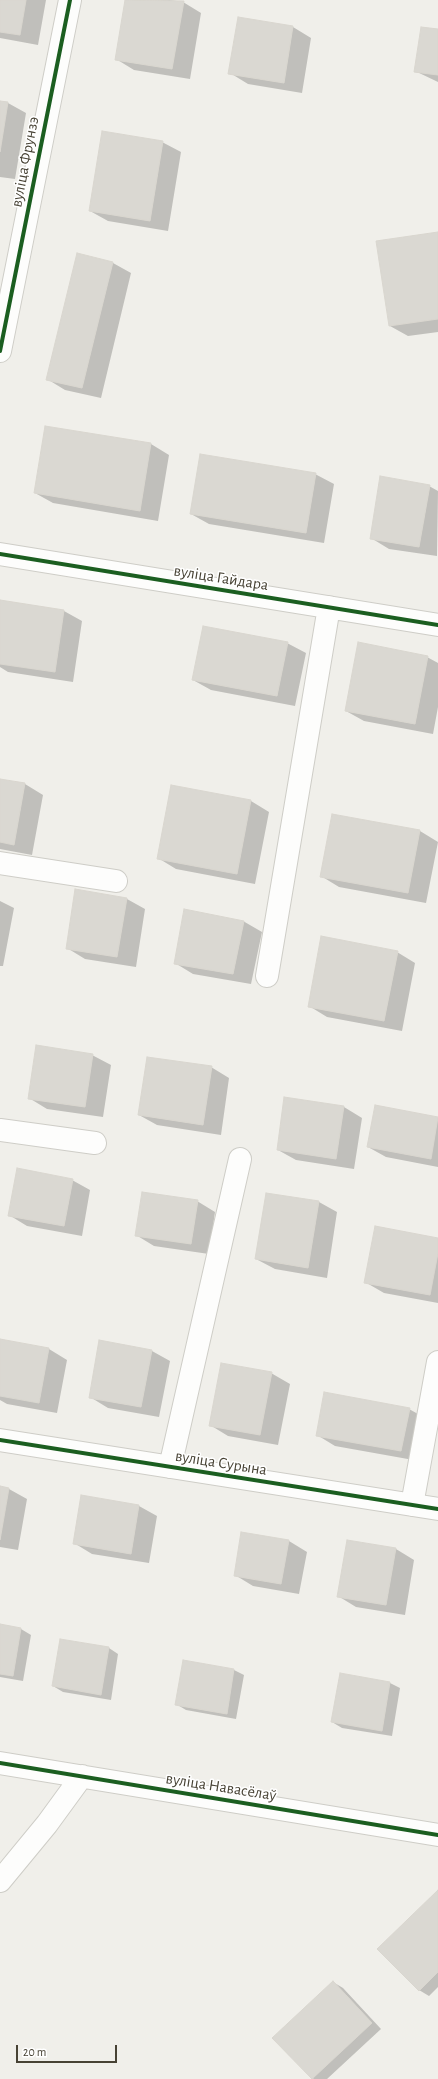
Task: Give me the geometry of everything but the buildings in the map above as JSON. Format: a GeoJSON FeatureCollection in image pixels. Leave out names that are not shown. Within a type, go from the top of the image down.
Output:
{"type":"FeatureCollection","features":[{"type":"Feature","properties":{"kind":"street","name":"вуліца Фрунзэ"},"geometry":{"type":"LineString","coordinates":[[0,351],[70,0]]}},
{"type":"Feature","properties":{"kind":"street","name":"вуліца Гайдара"},"geometry":{"type":"LineString","coordinates":[[0,554],[438,625]]}},
{"type":"Feature","properties":{"kind":"street"},"geometry":{"type":"LineString","coordinates":[[267,976],[329,608]]}},
{"type":"Feature","properties":{"kind":"street"},"geometry":{"type":"LineString","coordinates":[[0,863],[116,881]]}},
{"type":"Feature","properties":{"kind":"street"},"geometry":{"type":"LineString","coordinates":[[0,1130],[95,1143]]}},
{"type":"Feature","properties":{"kind":"street"},"geometry":{"type":"LineString","coordinates":[[170,1467],[240,1159]]}},
{"type":"Feature","properties":{"kind":"street"},"geometry":{"type":"LineString","coordinates":[[412,1505],[438,1362]]}},
{"type":"Feature","properties":{"kind":"street","name":"вуліца Сурына"},"geometry":{"type":"LineString","coordinates":[[0,1440],[438,1509]]}},
{"type":"Feature","properties":{"kind":"street","name":"вуліца Навасёлаў"},"geometry":{"type":"LineString","coordinates":[[0,1763],[438,1835]]}},
{"type":"Feature","properties":{"kind":"street"},"geometry":{"type":"LineString","coordinates":[[0,1881],[47,1824],[82,1776]]}},
{"type":"Feature","properties":{"kind":"cycle path"},"geometry":{"type":"LineString","coordinates":[[0,351],[70,0]]}},
{"type":"Feature","properties":{"kind":"cycle path"},"geometry":{"type":"LineString","coordinates":[[0,554],[438,625]]}},
{"type":"Feature","properties":{"kind":"cycle path"},"geometry":{"type":"LineString","coordinates":[[0,1440],[438,1509]]}},
{"type":"Feature","properties":{"kind":"cycle path"},"geometry":{"type":"LineString","coordinates":[[0,1763],[438,1835]]}}]}
